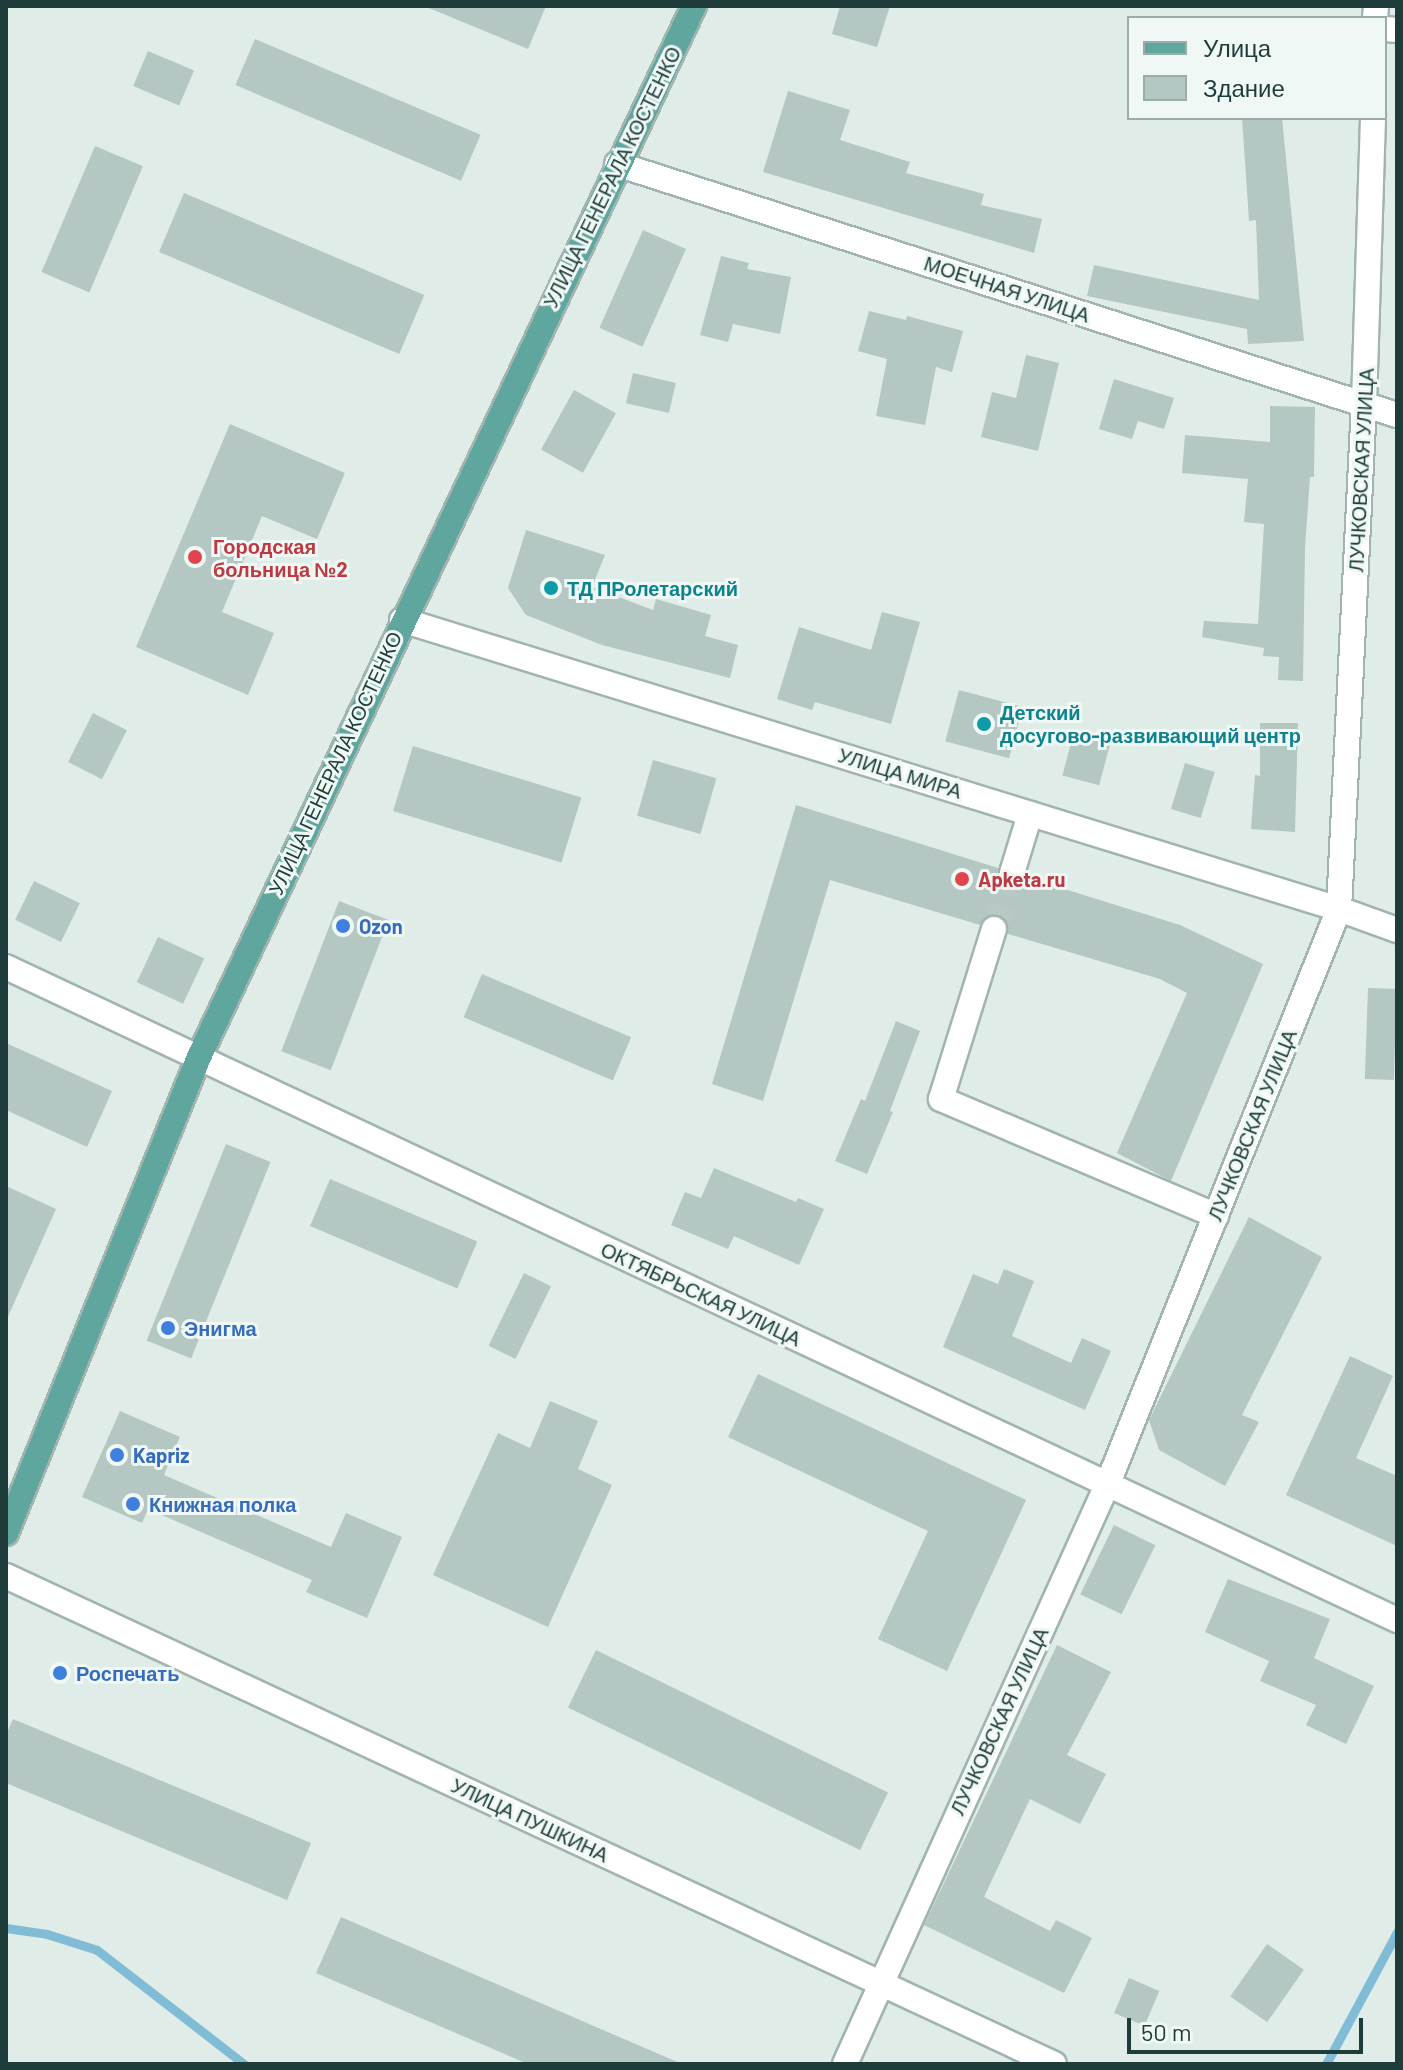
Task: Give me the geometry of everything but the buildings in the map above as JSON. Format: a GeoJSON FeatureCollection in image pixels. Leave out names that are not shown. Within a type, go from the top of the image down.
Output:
{"type":"FeatureCollection","features":[{"type":"Feature","properties":{"kind":"main road","name":"УЛИЦА ГЕНЕРАЛА КОСТЕНКО"},"geometry":{"type":"LineString","coordinates":[[6,1533],[199,1057],[402,620],[694,6]]}},
{"type":"Feature","properties":{"kind":"street","name":"ЛУЧКОВСКАЯ УЛИЦА"},"geometry":{"type":"LineString","coordinates":[[845,2064],[879,1982],[1108,1483],[1339,909],[1364,404],[1373,120]]}},
{"type":"Feature","properties":{"kind":"street","name":"МОЕЧНАЯ УЛИЦА"},"geometry":{"type":"LineString","coordinates":[[617,164],[1397,415]]}},
{"type":"Feature","properties":{"kind":"street","name":"УЛИЦА МИРА"},"geometry":{"type":"LineString","coordinates":[[402,620],[1339,909],[1397,930]]}},
{"type":"Feature","properties":{"kind":"street"},"geometry":{"type":"LineString","coordinates":[[1012,873],[1030,814]]}},
{"type":"Feature","properties":{"kind":"street"},"geometry":{"type":"LineString","coordinates":[[994,929],[941,1099],[1216,1216]]}},
{"type":"Feature","properties":{"kind":"street","name":"ОКТЯБРЬСКАЯ УЛИЦА"},"geometry":{"type":"LineString","coordinates":[[6,967],[1397,1620]]}},
{"type":"Feature","properties":{"kind":"street","name":"УЛИЦА ПУШКИНА"},"geometry":{"type":"LineString","coordinates":[[6,1576],[1054,2064]]}},
{"type":"Feature","properties":{"kind":"waterway"},"geometry":{"type":"LineString","coordinates":[[6,1928],[47,1934],[97,1950],[244,2064]]}},
{"type":"Feature","properties":{"kind":"waterway"},"geometry":{"type":"LineString","coordinates":[[1326,2064],[1397,1932]]}},
{"type":"Feature","properties":{"kind":"tunnel"},"geometry":{"type":"LineString","coordinates":[[994,929],[1012,873]]}},
{"type":"Feature","properties":{"kind":"place","name":"Городская больница №2"},"geometry":{"type":"Point","coordinates":[195,557]}},
{"type":"Feature","properties":{"kind":"place","name":"ТД ПРолетарский"},"geometry":{"type":"Point","coordinates":[551,588]}},
{"type":"Feature","properties":{"kind":"place","name":"Детский досугово-развивающий центр"},"geometry":{"type":"Point","coordinates":[984,724]}},
{"type":"Feature","properties":{"kind":"place","name":"Apketa.ru"},"geometry":{"type":"Point","coordinates":[962,879]}},
{"type":"Feature","properties":{"kind":"place","name":"Ozon"},"geometry":{"type":"Point","coordinates":[343,926]}},
{"type":"Feature","properties":{"kind":"place","name":"Энигма"},"geometry":{"type":"Point","coordinates":[168,1328]}},
{"type":"Feature","properties":{"kind":"place","name":"Kapriz"},"geometry":{"type":"Point","coordinates":[117,1455]}},
{"type":"Feature","properties":{"kind":"place","name":"Книжная полка"},"geometry":{"type":"Point","coordinates":[133,1504]}},
{"type":"Feature","properties":{"kind":"place","name":"Роспечать"},"geometry":{"type":"Point","coordinates":[60,1673]}}]}
